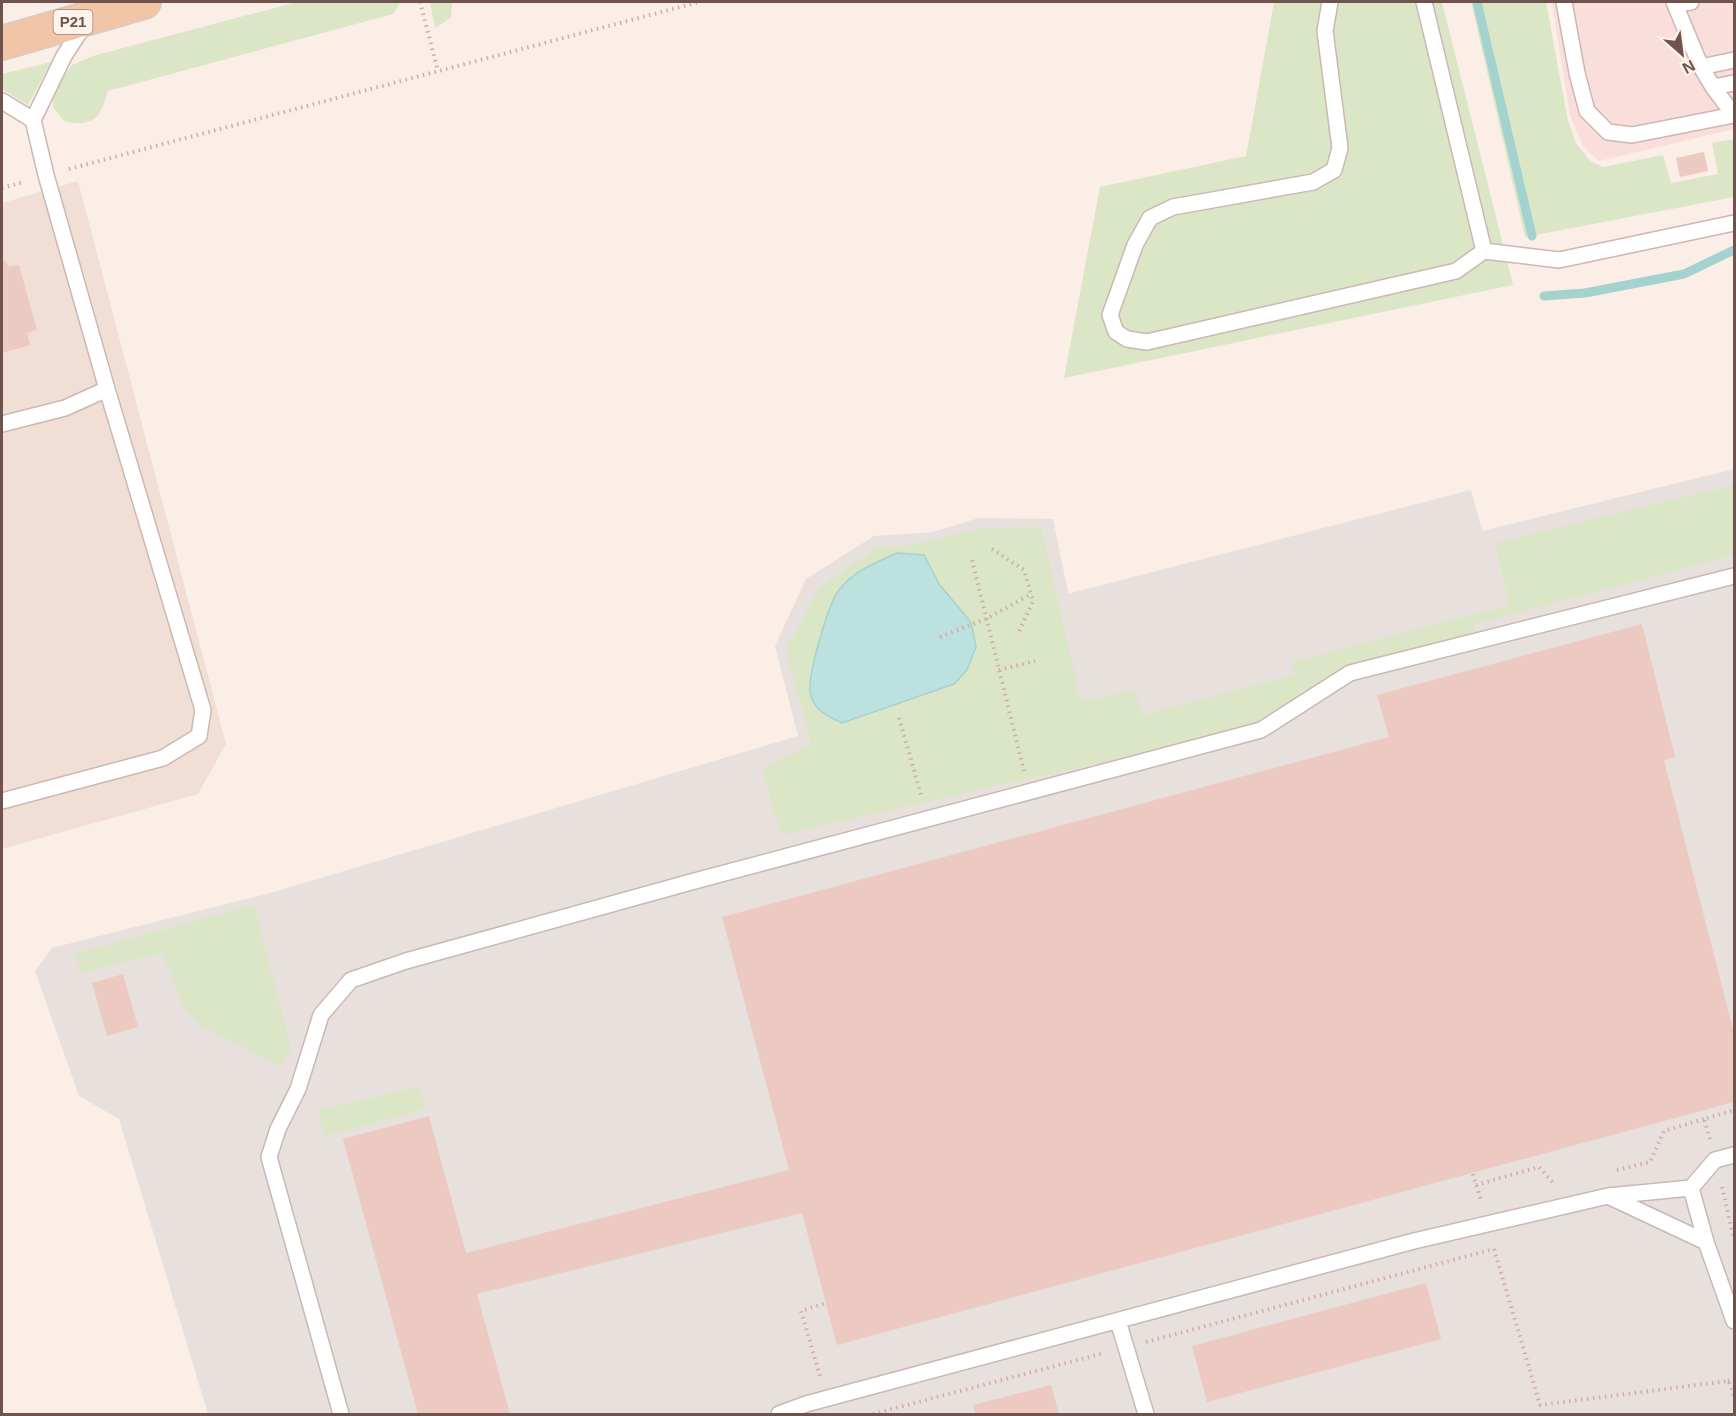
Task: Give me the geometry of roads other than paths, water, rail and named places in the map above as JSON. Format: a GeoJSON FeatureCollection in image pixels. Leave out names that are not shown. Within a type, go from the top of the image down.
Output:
{"type":"FeatureCollection","features":[{"type":"Feature","properties":{"kind":"main road","name":"Р21"},"geometry":{"type":"LineString","coordinates":[[2,43],[144,2]]}},
{"type":"Feature","properties":{"kind":"lane"},"geometry":{"type":"LineString","coordinates":[[1330,2],[1325,31],[1340,148],[1334,170],[1313,182],[1173,207],[1150,218],[1135,245],[1110,315],[1116,332],[1127,339],[1147,342],[1456,271],[1484,251],[1559,260],[1734,223]]}},
{"type":"Feature","properties":{"kind":"lane"},"geometry":{"type":"LineString","coordinates":[[1424,2],[1484,251]]}},
{"type":"Feature","properties":{"kind":"lane"},"geometry":{"type":"LineString","coordinates":[[1564,2],[1577,73],[1587,111],[1608,132],[1632,135],[1734,115],[1701,67],[1674,3],[1692,2]]}},
{"type":"Feature","properties":{"kind":"lane"},"geometry":{"type":"LineString","coordinates":[[2,801],[163,758],[200,736],[203,710],[107,389],[46,175],[33,120],[64,56],[90,17]]}},
{"type":"Feature","properties":{"kind":"lane"},"geometry":{"type":"LineString","coordinates":[[1701,67],[1734,60]]}},
{"type":"Feature","properties":{"kind":"lane"},"geometry":{"type":"LineString","coordinates":[[1713,87],[1734,83]]}},
{"type":"Feature","properties":{"kind":"lane"},"geometry":{"type":"LineString","coordinates":[[2,101],[33,120]]}},
{"type":"Feature","properties":{"kind":"lane"},"geometry":{"type":"LineString","coordinates":[[2,424],[65,408],[107,389]]}},
{"type":"Feature","properties":{"kind":"lane"},"geometry":{"type":"LineString","coordinates":[[341,1414],[269,1157],[278,1128],[298,1089],[321,1015],[351,980],[406,960],[1262,730],[1350,673],[1734,576]]}},
{"type":"Feature","properties":{"kind":"lane"},"geometry":{"type":"LineString","coordinates":[[779,1414],[809,1409],[827,1399],[1414,1242],[1608,1197],[1691,1188],[1715,1160],[1734,1155]]}},
{"type":"Feature","properties":{"kind":"lane"},"geometry":{"type":"LineString","coordinates":[[1691,1188],[1706,1242],[1734,1321]]}},
{"type":"Feature","properties":{"kind":"lane"},"geometry":{"type":"LineString","coordinates":[[1608,1197],[1706,1242]]}},
{"type":"Feature","properties":{"kind":"lane"},"geometry":{"type":"LineString","coordinates":[[1118,1321],[1146,1414]]}},
{"type":"Feature","properties":{"kind":"water"},"geometry":{"type":"Polygon","coordinates":[[[897,553],[924,555],[939,584],[970,621],[976,647],[967,670],[954,684],[842,723],[817,708],[810,692],[812,670],[824,624],[839,590],[851,577],[897,553]]]}},
{"type":"Feature","properties":{"kind":"waterway"},"geometry":{"type":"LineString","coordinates":[[1477,2],[1532,236]]}},
{"type":"Feature","properties":{"kind":"waterway"},"geometry":{"type":"LineString","coordinates":[[1544,296],[1585,293],[1684,274],[1734,250]]}}]}
